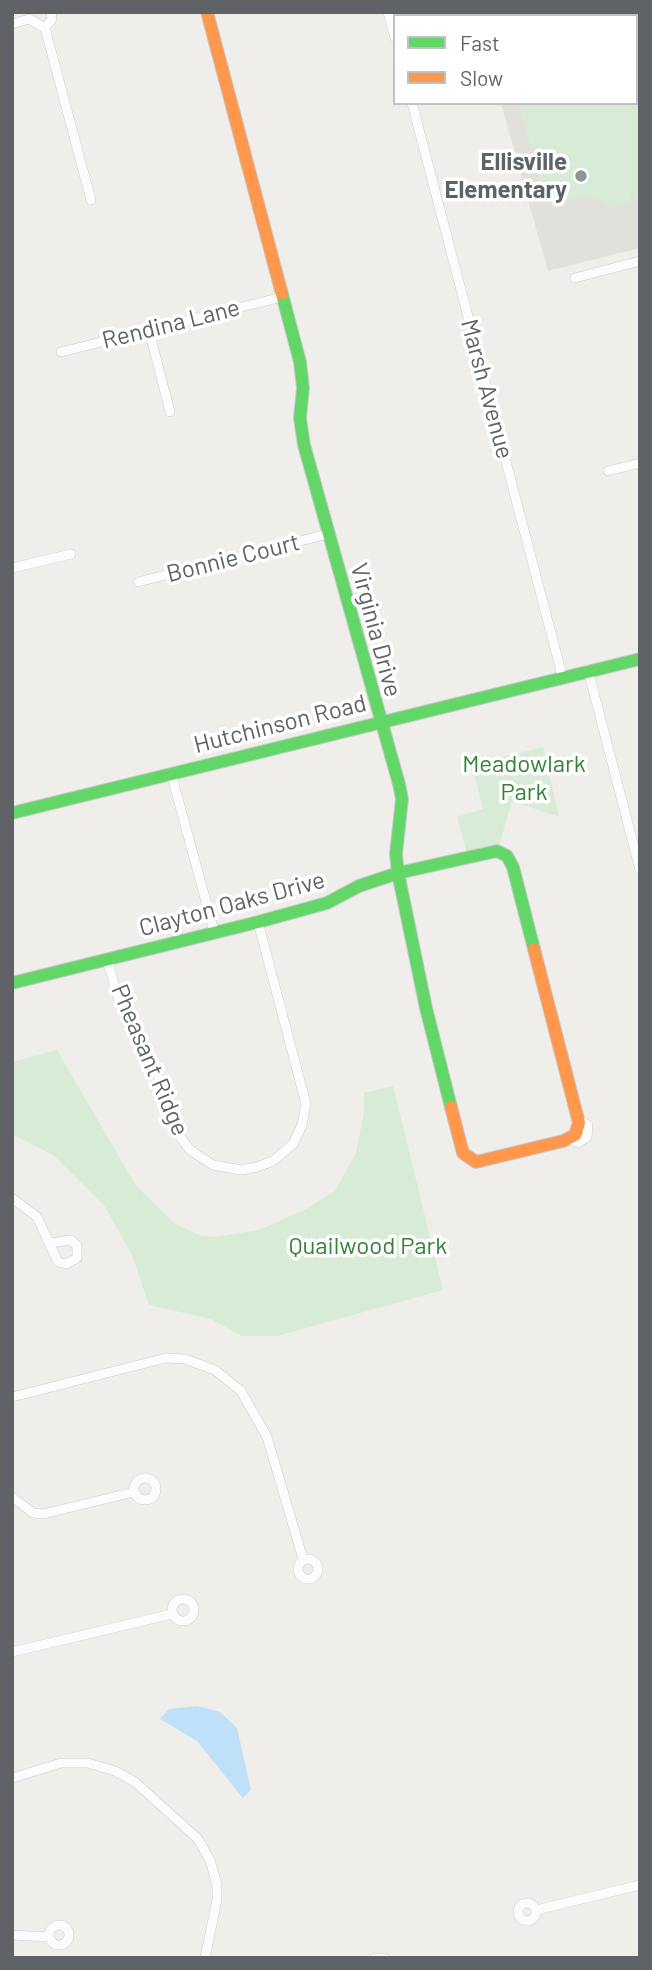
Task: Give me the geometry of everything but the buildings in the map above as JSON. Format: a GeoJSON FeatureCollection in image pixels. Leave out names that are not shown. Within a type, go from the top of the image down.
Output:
{"type":"FeatureCollection","features":[{"type":"Feature","properties":{"kind":"street"},"geometry":{"type":"LineString","coordinates":[[45,28],[52,19],[51,12]]}},
{"type":"Feature","properties":{"kind":"street","name":"Virginia Drive"},"geometry":{"type":"LineString","coordinates":[[207,12],[300,362],[303,388],[300,418],[304,445],[402,799],[398,873],[426,1008],[463,1153],[470,1160],[483,1161],[568,1138],[575,1135],[578,1119],[513,867],[510,860],[501,853]]}},
{"type":"Feature","properties":{"kind":"street"},"geometry":{"type":"LineString","coordinates":[[388,12],[393,31]]}},
{"type":"Feature","properties":{"kind":"street"},"geometry":{"type":"LineString","coordinates":[[12,24],[31,16],[45,28],[91,200]]}},
{"type":"Feature","properties":{"kind":"street","name":"Marsh Avenue"},"geometry":{"type":"LineString","coordinates":[[413,105],[562,675]]}},
{"type":"Feature","properties":{"kind":"street"},"geometry":{"type":"LineString","coordinates":[[575,278],[640,261]]}},
{"type":"Feature","properties":{"kind":"street","name":"Rendina Lane"},"geometry":{"type":"LineString","coordinates":[[61,352],[282,297]]}},
{"type":"Feature","properties":{"kind":"street"},"geometry":{"type":"LineString","coordinates":[[149,330],[170,412]]}},
{"type":"Feature","properties":{"kind":"street"},"geometry":{"type":"LineString","coordinates":[[608,471],[640,463]]}},
{"type":"Feature","properties":{"kind":"street","name":"Bonnie Court"},"geometry":{"type":"LineString","coordinates":[[138,582],[328,534]]}},
{"type":"Feature","properties":{"kind":"street"},"geometry":{"type":"LineString","coordinates":[[12,568],[71,554]]}},
{"type":"Feature","properties":{"kind":"street","name":"Hutchinson Road"},"geometry":{"type":"LineString","coordinates":[[12,813],[562,675],[640,659]]}},
{"type":"Feature","properties":{"kind":"street"},"geometry":{"type":"LineString","coordinates":[[588,670],[640,870]]}},
{"type":"Feature","properties":{"kind":"street"},"geometry":{"type":"LineString","coordinates":[[171,773],[214,931]]}},
{"type":"Feature","properties":{"kind":"street","name":"Clayton Oaks Drive"},"geometry":{"type":"LineString","coordinates":[[12,983],[327,903],[359,886],[398,873],[489,852],[501,853]]}},
{"type":"Feature","properties":{"kind":"street","name":"Pheasant Ridge"},"geometry":{"type":"LineString","coordinates":[[107,959],[120,1005],[154,1066],[185,1144],[201,1159],[220,1167],[241,1170],[257,1167],[272,1161],[293,1143],[302,1125],[306,1104],[258,922]]}},
{"type":"Feature","properties":{"kind":"street"},"geometry":{"type":"LineString","coordinates":[[12,1198],[37,1217],[51,1243],[55,1258],[62,1264],[70,1264],[77,1258],[77,1246],[66,1239],[51,1243]]}},
{"type":"Feature","properties":{"kind":"street"},"geometry":{"type":"LineString","coordinates":[[12,1397],[166,1359],[185,1359],[215,1370],[241,1391],[267,1437],[303,1559]]}},
{"type":"Feature","properties":{"kind":"street"},"geometry":{"type":"LineString","coordinates":[[12,1497],[33,1513],[43,1514],[134,1492]]}},
{"type":"Feature","properties":{"kind":"street"},"geometry":{"type":"LineString","coordinates":[[12,1652],[172,1614]]}},
{"type":"Feature","properties":{"kind":"street"},"geometry":{"type":"LineString","coordinates":[[12,1778],[61,1763],[103,1767],[135,1782],[198,1839],[210,1860],[217,1885],[215,1912],[205,1958]]}},
{"type":"Feature","properties":{"kind":"street"},"geometry":{"type":"LineString","coordinates":[[536,1910],[640,1885]]}},
{"type":"Feature","properties":{"kind":"street"},"geometry":{"type":"LineString","coordinates":[[12,1935],[49,1937]]}},
{"type":"Feature","properties":{"kind":"street"},"geometry":{"type":"LineString","coordinates":[[375,1958],[386,1958]]}},
{"type":"Feature","properties":{"kind":"shaded area","name":"Ellisville Elementary"},"geometry":{"type":"Polygon","coordinates":[[[638,22],[640,248],[548,271],[502,105],[638,105],[638,22]]]}},
{"type":"Feature","properties":{"kind":"green space"},"geometry":{"type":"Polygon","coordinates":[[[638,94],[640,192],[630,195],[632,202],[613,207],[586,195],[553,204],[544,200],[520,105],[638,105],[638,94]]]}},
{"type":"Feature","properties":{"kind":"green space","name":"Meadowlark Park"},"geometry":{"type":"Polygon","coordinates":[[[543,747],[559,817],[512,801],[499,846],[467,853],[457,817],[483,809],[472,765],[543,747]]]}},
{"type":"Feature","properties":{"kind":"green space","name":"Quailwood Park"},"geometry":{"type":"Polygon","coordinates":[[[57,1050],[136,1186],[174,1223],[201,1236],[215,1237],[259,1230],[306,1209],[335,1191],[356,1153],[364,1112],[364,1093],[393,1086],[443,1290],[277,1336],[242,1336],[211,1319],[149,1305],[132,1255],[104,1205],[53,1155],[12,1134],[12,1062],[57,1050]]]}},
{"type":"Feature","properties":{"kind":"water"},"geometry":{"type":"Polygon","coordinates":[[[197,1706],[220,1712],[237,1728],[251,1790],[243,1798],[197,1741],[160,1719],[169,1709],[197,1706]]]}},
{"type":"Feature","properties":{"kind":"traffic: fast"},"geometry":{"type":"LineString","coordinates":[[282,294],[300,362],[303,388],[300,418],[304,445],[399,784],[402,799],[396,854],[398,873],[426,1008],[451,1107]]}},
{"type":"Feature","properties":{"kind":"traffic: fast"},"geometry":{"type":"LineString","coordinates":[[12,813],[640,659]]}},
{"type":"Feature","properties":{"kind":"traffic: fast"},"geometry":{"type":"LineString","coordinates":[[12,983],[258,922],[327,903],[359,886],[398,873],[497,851],[507,856],[513,867],[534,949]]}},
{"type":"Feature","properties":{"kind":"traffic: slow"},"geometry":{"type":"LineString","coordinates":[[207,12],[282,294]]}},
{"type":"Feature","properties":{"kind":"traffic: slow"},"geometry":{"type":"LineString","coordinates":[[451,1107],[463,1153],[476,1162],[563,1141],[575,1135],[579,1123],[534,949]]}},
{"type":"Feature","properties":{"kind":"place","name":"Ellisville Elementary"},"geometry":{"type":"Point","coordinates":[581,176]}}]}
